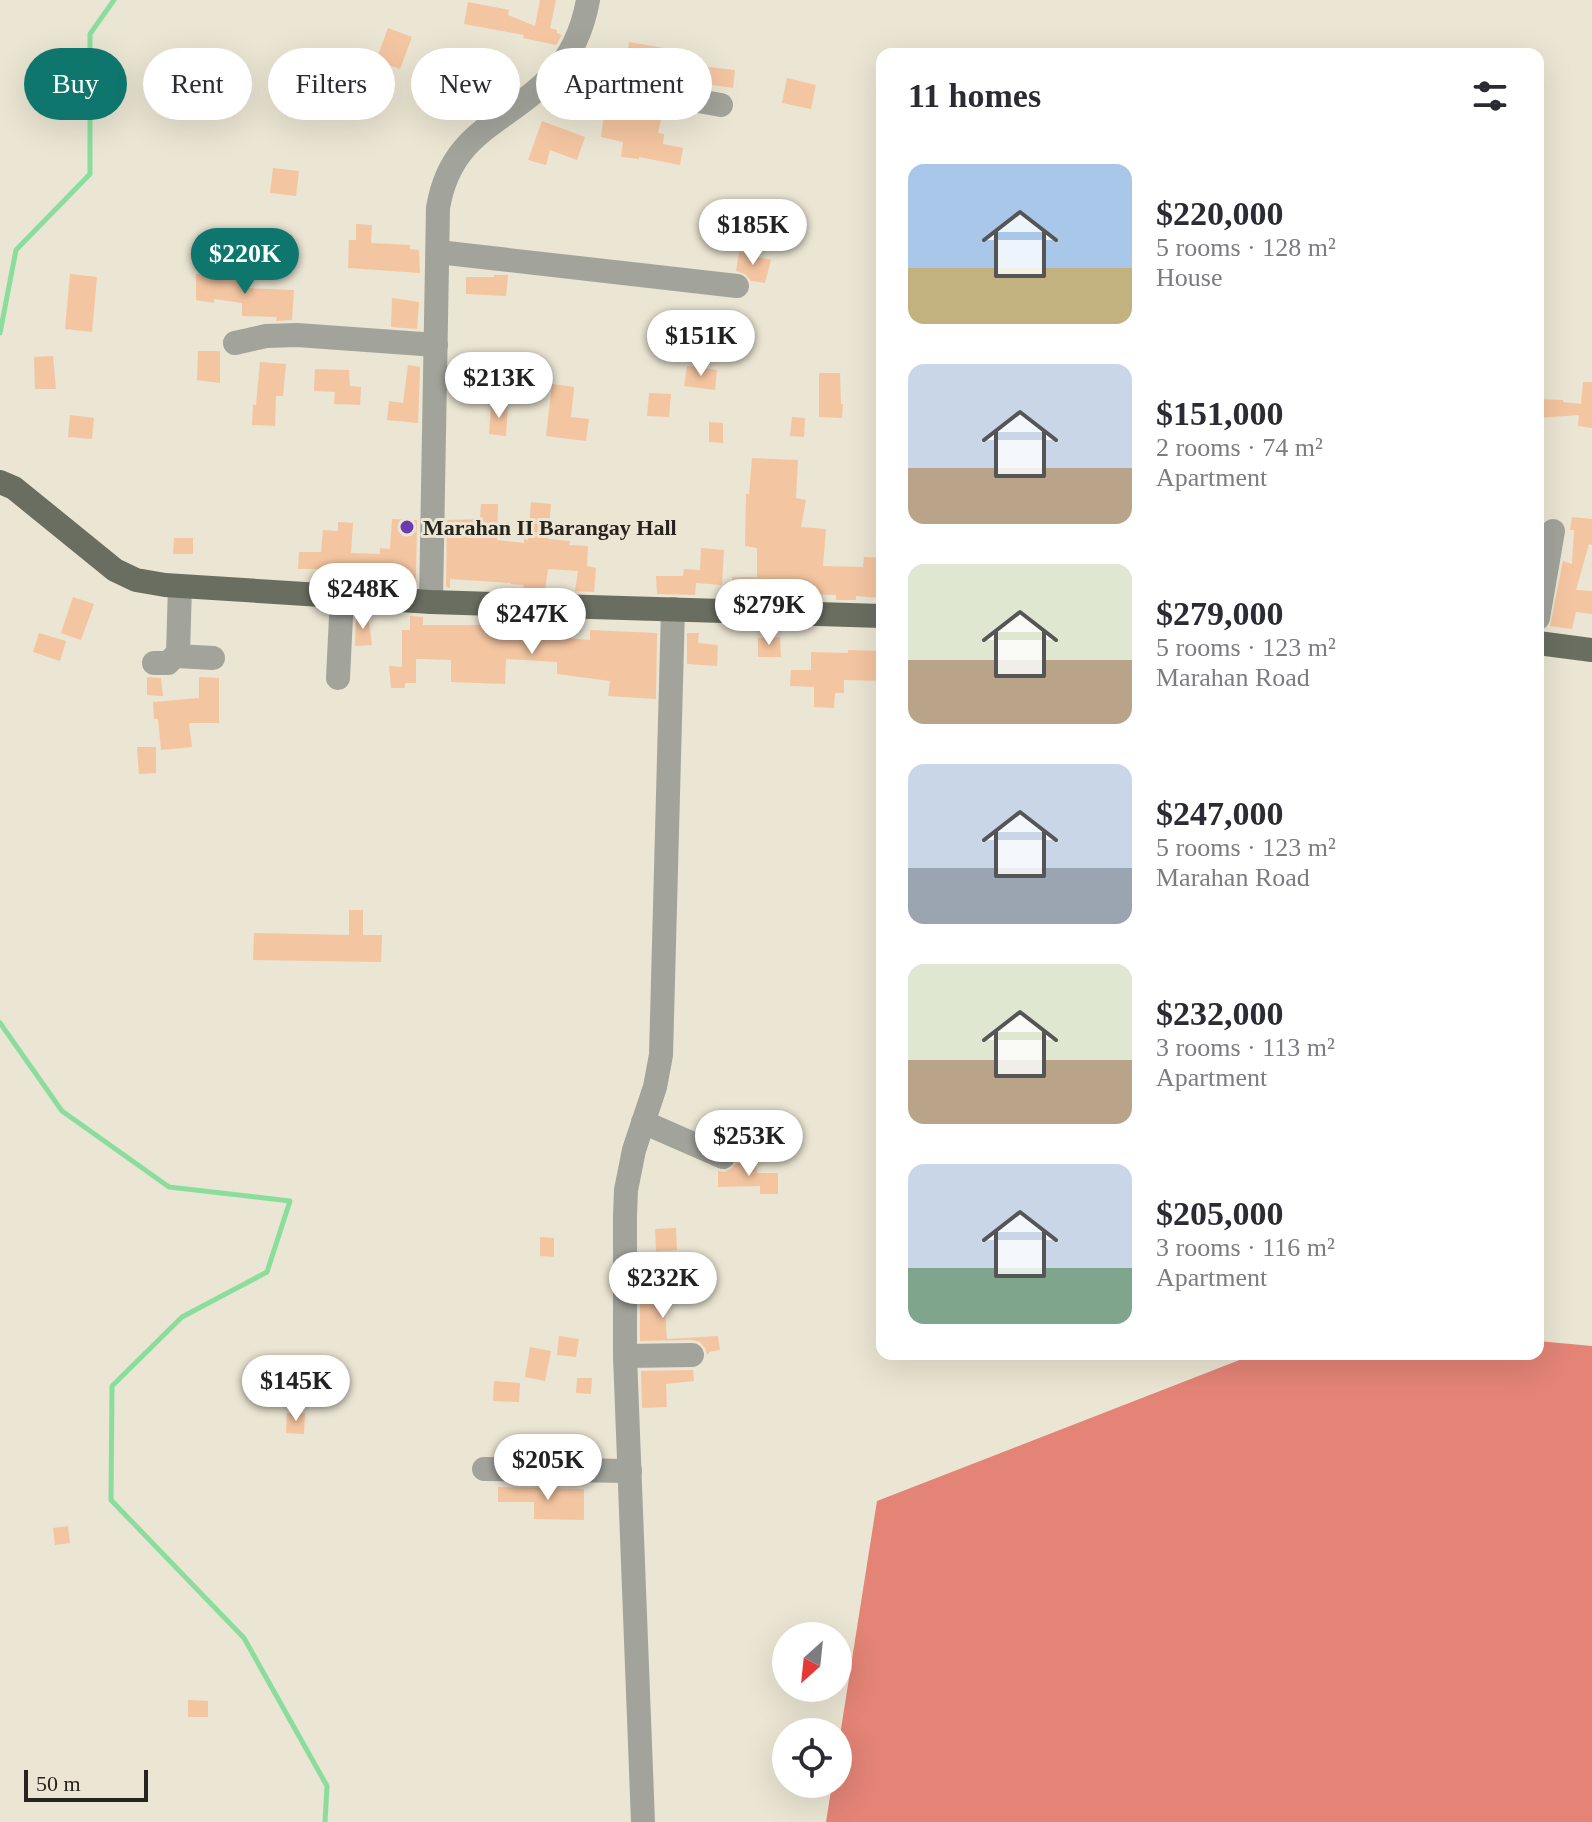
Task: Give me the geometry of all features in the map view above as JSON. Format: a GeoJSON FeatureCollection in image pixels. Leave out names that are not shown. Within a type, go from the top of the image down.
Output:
{"type":"FeatureCollection","features":[{"type":"Feature","properties":{"kind":"main road"},"geometry":{"type":"LineString","coordinates":[[0,482],[14,488],[115,570],[136,580],[180,586],[431,602],[876,616]]}},
{"type":"Feature","properties":{"kind":"main road"},"geometry":{"type":"LineString","coordinates":[[1544,644],[1592,650]]}},
{"type":"Feature","properties":{"kind":"street"},"geometry":{"type":"LineString","coordinates":[[572,48],[588,0]]}},
{"type":"Feature","properties":{"kind":"street"},"geometry":{"type":"LineString","coordinates":[[431,602],[438,208],[441,191],[452,166],[469,142],[536,88]]}},
{"type":"Feature","properties":{"kind":"street"},"geometry":{"type":"LineString","coordinates":[[712,103],[721,105]]}},
{"type":"Feature","properties":{"kind":"street"},"geometry":{"type":"LineString","coordinates":[[438,252],[737,286]]}},
{"type":"Feature","properties":{"kind":"street"},"geometry":{"type":"LineString","coordinates":[[235,343],[266,336],[297,335],[436,345]]}},
{"type":"Feature","properties":{"kind":"street"},"geometry":{"type":"LineString","coordinates":[[1544,583],[1553,531]]}},
{"type":"Feature","properties":{"kind":"street"},"geometry":{"type":"LineString","coordinates":[[180,586],[166,660],[213,658]]}},
{"type":"Feature","properties":{"kind":"street"},"geometry":{"type":"LineString","coordinates":[[338,678],[342,596]]}},
{"type":"Feature","properties":{"kind":"street"},"geometry":{"type":"LineString","coordinates":[[643,1822],[625,1356],[626,1190],[661,1055],[673,609]]}},
{"type":"Feature","properties":{"kind":"street"},"geometry":{"type":"LineString","coordinates":[[643,1122],[723,1157]]}},
{"type":"Feature","properties":{"kind":"street"},"geometry":{"type":"LineString","coordinates":[[625,1356],[692,1355]]}},
{"type":"Feature","properties":{"kind":"street"},"geometry":{"type":"LineString","coordinates":[[484,1469],[630,1471]]}},
{"type":"Feature","properties":{"kind":"shaded area"},"geometry":{"type":"Polygon","coordinates":[[[1544,1342],[1592,1346],[1592,1822],[826,1822],[830,1798],[852,1798],[852,1718],[843,1718],[845,1702],[852,1702],[852,1659],[877,1501],[1240,1360],[1544,1360],[1544,1342]]]}},
{"type":"Feature","properties":{"kind":"building"},"geometry":{"type":"Polygon","coordinates":[[[540,0],[556,0],[550,28],[562,35],[556,45],[523,38],[524,35],[464,24],[468,2],[509,10],[508,15],[535,26],[540,0]]]}},
{"type":"Feature","properties":{"kind":"building"},"geometry":{"type":"Polygon","coordinates":[[[388,28],[412,37],[400,69],[395,67],[395,48],[381,48],[388,28]]]}},
{"type":"Feature","properties":{"kind":"building"},"geometry":{"type":"Polygon","coordinates":[[[629,42],[664,48],[628,48],[629,42]]]}},
{"type":"Feature","properties":{"kind":"building"},"geometry":{"type":"Polygon","coordinates":[[[712,67],[735,70],[733,88],[712,85],[712,67]]]}},
{"type":"Feature","properties":{"kind":"building"},"geometry":{"type":"Polygon","coordinates":[[[787,78],[816,85],[811,109],[782,103],[787,78]]]}},
{"type":"Feature","properties":{"kind":"building"},"geometry":{"type":"Polygon","coordinates":[[[603,120],[661,120],[658,133],[664,134],[663,144],[683,148],[680,165],[639,157],[621,157],[623,142],[601,137],[603,120]]]}},
{"type":"Feature","properties":{"kind":"building"},"geometry":{"type":"Polygon","coordinates":[[[542,121],[585,137],[577,160],[550,150],[546,165],[528,160],[542,121]]]}},
{"type":"Feature","properties":{"kind":"building"},"geometry":{"type":"Polygon","coordinates":[[[273,168],[299,171],[296,196],[270,193],[273,168]]]}},
{"type":"Feature","properties":{"kind":"building"},"geometry":{"type":"Polygon","coordinates":[[[356,224],[372,225],[371,243],[410,245],[410,249],[419,250],[420,273],[348,268],[349,240],[356,240],[356,224]]]}},
{"type":"Feature","properties":{"kind":"building"},"geometry":{"type":"Polygon","coordinates":[[[739,252],[771,260],[765,283],[751,281],[745,274],[736,271],[739,252]]]}},
{"type":"Feature","properties":{"kind":"building"},"geometry":{"type":"Polygon","coordinates":[[[221,270],[243,273],[241,288],[294,290],[292,320],[242,316],[242,303],[196,300],[196,274],[220,275],[221,270]]]}},
{"type":"Feature","properties":{"kind":"building"},"geometry":{"type":"Polygon","coordinates":[[[70,274],[97,277],[92,332],[65,329],[70,274]]]}},
{"type":"Feature","properties":{"kind":"building"},"geometry":{"type":"Polygon","coordinates":[[[508,275],[506,296],[466,294],[466,277],[508,275]]]}},
{"type":"Feature","properties":{"kind":"building"},"geometry":{"type":"Polygon","coordinates":[[[392,298],[419,302],[417,329],[391,327],[392,298]]]}},
{"type":"Feature","properties":{"kind":"building"},"geometry":{"type":"Polygon","coordinates":[[[198,351],[220,351],[220,383],[197,380],[198,351]]]}},
{"type":"Feature","properties":{"kind":"building"},"geometry":{"type":"Polygon","coordinates":[[[53,356],[56,389],[35,389],[34,357],[53,356]]]}},
{"type":"Feature","properties":{"kind":"building"},"geometry":{"type":"Polygon","coordinates":[[[260,362],[286,364],[283,396],[276,396],[275,426],[252,425],[260,362]]]}},
{"type":"Feature","properties":{"kind":"building"},"geometry":{"type":"Polygon","coordinates":[[[408,365],[420,367],[418,423],[387,420],[389,401],[403,403],[408,365]]]}},
{"type":"Feature","properties":{"kind":"building"},"geometry":{"type":"Polygon","coordinates":[[[687,366],[717,370],[715,390],[684,386],[687,366]]]}},
{"type":"Feature","properties":{"kind":"building"},"geometry":{"type":"Polygon","coordinates":[[[315,369],[349,370],[350,386],[361,387],[360,405],[334,404],[335,392],[314,391],[315,369]]]}},
{"type":"Feature","properties":{"kind":"building"},"geometry":{"type":"Polygon","coordinates":[[[819,373],[840,373],[842,418],[819,417],[819,373]]]}},
{"type":"Feature","properties":{"kind":"building"},"geometry":{"type":"Polygon","coordinates":[[[1583,382],[1592,382],[1592,428],[1578,426],[1579,415],[1544,418],[1544,399],[1581,404],[1583,382]]]}},
{"type":"Feature","properties":{"kind":"building"},"geometry":{"type":"Polygon","coordinates":[[[552,384],[574,387],[571,417],[589,419],[586,441],[546,436],[552,384]]]}},
{"type":"Feature","properties":{"kind":"building"},"geometry":{"type":"Polygon","coordinates":[[[649,393],[671,394],[669,417],[647,416],[649,393]]]}},
{"type":"Feature","properties":{"kind":"building"},"geometry":{"type":"Polygon","coordinates":[[[491,405],[508,406],[506,436],[489,434],[491,405]]]}},
{"type":"Feature","properties":{"kind":"building"},"geometry":{"type":"Polygon","coordinates":[[[70,415],[94,418],[92,439],[68,437],[70,415]]]}},
{"type":"Feature","properties":{"kind":"building"},"geometry":{"type":"Polygon","coordinates":[[[792,417],[805,418],[804,437],[790,436],[792,417]]]}},
{"type":"Feature","properties":{"kind":"building"},"geometry":{"type":"Polygon","coordinates":[[[709,422],[723,423],[723,443],[709,442],[709,422]]]}},
{"type":"Feature","properties":{"kind":"building"},"geometry":{"type":"Polygon","coordinates":[[[752,458],[798,460],[796,498],[806,500],[801,527],[826,529],[823,566],[863,567],[864,557],[876,558],[876,598],[856,596],[856,600],[836,600],[836,595],[809,594],[808,599],[732,596],[732,577],[757,577],[757,548],[745,546],[746,494],[749,494],[752,458]]]}},
{"type":"Feature","properties":{"kind":"building"},"geometry":{"type":"Polygon","coordinates":[[[531,502],[551,504],[548,539],[588,546],[587,566],[596,568],[594,592],[575,591],[578,571],[548,569],[545,591],[523,590],[524,585],[511,583],[450,579],[450,588],[446,587],[447,520],[480,519],[481,504],[498,504],[497,540],[524,543],[524,539],[528,540],[531,502]]]}},
{"type":"Feature","properties":{"kind":"building"},"geometry":{"type":"Polygon","coordinates":[[[1572,517],[1592,519],[1592,545],[1589,544],[1576,590],[1592,591],[1592,614],[1576,612],[1572,629],[1550,626],[1563,561],[1572,564],[1572,517]]]}},
{"type":"Feature","properties":{"kind":"building"},"geometry":{"type":"Polygon","coordinates":[[[392,519],[417,520],[416,579],[380,577],[380,571],[344,571],[343,576],[318,575],[318,569],[298,569],[299,552],[321,552],[323,530],[338,531],[338,522],[353,523],[351,553],[380,554],[380,548],[390,549],[392,519]]]}},
{"type":"Feature","properties":{"kind":"building"},"geometry":{"type":"Polygon","coordinates":[[[174,538],[193,538],[193,554],[173,554],[174,538]]]}},
{"type":"Feature","properties":{"kind":"building"},"geometry":{"type":"Polygon","coordinates":[[[701,548],[724,550],[722,585],[696,583],[695,595],[657,594],[656,576],[683,576],[684,569],[700,570],[701,548]]]}},
{"type":"Feature","properties":{"kind":"building"},"geometry":{"type":"Polygon","coordinates":[[[73,597],[94,604],[81,640],[61,633],[73,597]]]}},
{"type":"Feature","properties":{"kind":"building"},"geometry":{"type":"Polygon","coordinates":[[[356,613],[368,615],[372,645],[355,646],[356,613]]]}},
{"type":"Feature","properties":{"kind":"building"},"geometry":{"type":"Polygon","coordinates":[[[410,616],[423,617],[423,625],[507,627],[507,631],[538,633],[538,636],[590,640],[590,630],[657,633],[656,699],[608,696],[610,681],[557,674],[557,662],[506,659],[505,684],[451,682],[451,660],[416,659],[416,683],[405,683],[405,688],[391,688],[389,666],[402,667],[402,630],[410,630],[410,616]]]}},
{"type":"Feature","properties":{"kind":"building"},"geometry":{"type":"Polygon","coordinates":[[[39,633],[66,641],[60,661],[33,652],[39,633]]]}},
{"type":"Feature","properties":{"kind":"building"},"geometry":{"type":"Polygon","coordinates":[[[687,633],[699,633],[698,643],[718,645],[717,666],[687,664],[687,633]]]}},
{"type":"Feature","properties":{"kind":"building"},"geometry":{"type":"Polygon","coordinates":[[[780,637],[781,657],[758,657],[758,638],[780,637]]]}},
{"type":"Feature","properties":{"kind":"building"},"geometry":{"type":"Polygon","coordinates":[[[848,650],[876,651],[876,681],[844,680],[844,693],[835,693],[834,708],[814,707],[814,687],[790,686],[791,670],[811,670],[811,652],[848,653],[848,650]]]}},
{"type":"Feature","properties":{"kind":"building"},"geometry":{"type":"Polygon","coordinates":[[[147,677],[161,678],[163,696],[147,695],[147,677]]]}},
{"type":"Feature","properties":{"kind":"building"},"geometry":{"type":"Polygon","coordinates":[[[199,677],[219,678],[219,723],[189,723],[192,747],[161,750],[153,702],[199,698],[199,677]]]}},
{"type":"Feature","properties":{"kind":"building"},"geometry":{"type":"Polygon","coordinates":[[[137,747],[156,747],[156,773],[139,774],[137,747]]]}},
{"type":"Feature","properties":{"kind":"building"},"geometry":{"type":"Polygon","coordinates":[[[349,910],[363,910],[363,935],[382,935],[381,962],[253,960],[254,933],[349,935],[349,910]]]}},
{"type":"Feature","properties":{"kind":"building"},"geometry":{"type":"Polygon","coordinates":[[[737,1163],[756,1163],[757,1173],[778,1173],[778,1194],[760,1194],[760,1186],[718,1187],[718,1171],[724,1172],[737,1163]]]}},
{"type":"Feature","properties":{"kind":"building"},"geometry":{"type":"Polygon","coordinates":[[[676,1228],[677,1250],[656,1251],[655,1229],[676,1228]]]}},
{"type":"Feature","properties":{"kind":"building"},"geometry":{"type":"Polygon","coordinates":[[[540,1237],[554,1238],[554,1257],[540,1256],[540,1237]]]}},
{"type":"Feature","properties":{"kind":"building"},"geometry":{"type":"Polygon","coordinates":[[[640,1285],[658,1285],[658,1299],[664,1298],[667,1339],[718,1336],[720,1350],[707,1354],[700,1342],[692,1340],[640,1341],[640,1285]]]}},
{"type":"Feature","properties":{"kind":"building"},"geometry":{"type":"Polygon","coordinates":[[[559,1336],[579,1339],[576,1357],[557,1355],[559,1336]]]}},
{"type":"Feature","properties":{"kind":"building"},"geometry":{"type":"Polygon","coordinates":[[[530,1347],[551,1351],[545,1381],[525,1377],[530,1347]]]}},
{"type":"Feature","properties":{"kind":"building"},"geometry":{"type":"Polygon","coordinates":[[[693,1370],[694,1381],[666,1384],[667,1407],[642,1408],[641,1371],[693,1370]]]}},
{"type":"Feature","properties":{"kind":"building"},"geometry":{"type":"Polygon","coordinates":[[[577,1378],[592,1378],[591,1394],[576,1393],[577,1378]]]}},
{"type":"Feature","properties":{"kind":"building"},"geometry":{"type":"Polygon","coordinates":[[[494,1381],[520,1383],[519,1402],[493,1401],[494,1381]]]}},
{"type":"Feature","properties":{"kind":"building"},"geometry":{"type":"Polygon","coordinates":[[[287,1413],[305,1413],[304,1434],[286,1433],[287,1413]]]}},
{"type":"Feature","properties":{"kind":"building"},"geometry":{"type":"Polygon","coordinates":[[[498,1487],[584,1489],[584,1520],[534,1519],[534,1502],[498,1502],[498,1487]]]}},
{"type":"Feature","properties":{"kind":"building"},"geometry":{"type":"Polygon","coordinates":[[[68,1526],[70,1543],[55,1545],[53,1528],[68,1526]]]}},
{"type":"Feature","properties":{"kind":"building"},"geometry":{"type":"Polygon","coordinates":[[[188,1700],[208,1701],[208,1717],[188,1717],[188,1700]]]}},
{"type":"Feature","properties":{"kind":"waterway"},"geometry":{"type":"LineString","coordinates":[[0,333],[16,250],[90,174],[90,34],[114,0]]}},
{"type":"Feature","properties":{"kind":"waterway"},"geometry":{"type":"LineString","coordinates":[[0,1023],[62,1111],[169,1187],[290,1201],[267,1272],[182,1317],[112,1386],[111,1500],[244,1638],[327,1786],[325,1822]]}},
{"type":"Feature","properties":{"kind":"place","name":"Marahan II Barangay Hall"},"geometry":{"type":"Point","coordinates":[407,527]}}]}
